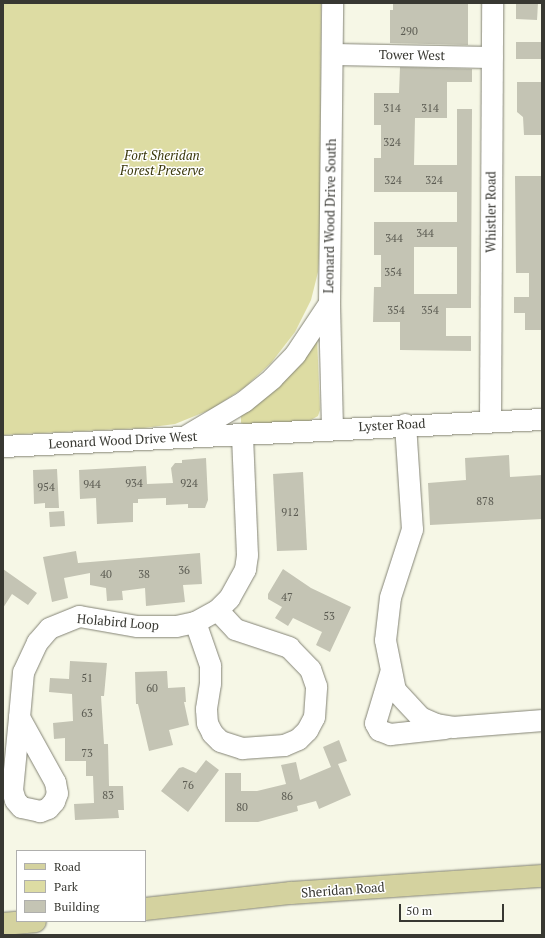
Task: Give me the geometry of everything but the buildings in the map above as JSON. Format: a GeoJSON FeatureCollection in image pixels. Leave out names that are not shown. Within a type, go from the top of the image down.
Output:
{"type":"FeatureCollection","features":[{"type":"Feature","properties":{"kind":"main road","name":"Sheridan Road"},"geometry":{"type":"LineString","coordinates":[[146,909],[291,894],[542,876]]}},
{"type":"Feature","properties":{"kind":"main road"},"geometry":{"type":"LineString","coordinates":[[3,924],[24,922]]}},
{"type":"Feature","properties":{"kind":"street","name":"Leonard Wood Drive South"},"geometry":{"type":"LineString","coordinates":[[332,3],[329,303],[332,428]]}},
{"type":"Feature","properties":{"kind":"street","name":"Whistler Road"},"geometry":{"type":"LineString","coordinates":[[490,421],[492,3]]}},
{"type":"Feature","properties":{"kind":"street","name":"Tower West"},"geometry":{"type":"LineString","coordinates":[[332,54],[492,57]]}},
{"type":"Feature","properties":{"kind":"street"},"geometry":{"type":"LineString","coordinates":[[184,437],[244,401],[272,378],[295,354],[329,303]]}},
{"type":"Feature","properties":{"kind":"street","name":"Lyster Road"},"geometry":{"type":"LineString","coordinates":[[242,434],[405,424],[542,419]]}},
{"type":"Feature","properties":{"kind":"street"},"geometry":{"type":"LineString","coordinates":[[405,424],[412,529],[400,560],[387,612],[385,640],[390,673],[395,690],[420,716],[436,724],[453,727]]}},
{"type":"Feature","properties":{"kind":"street","name":"Leonard Wood Drive West"},"geometry":{"type":"LineString","coordinates":[[3,446],[242,434]]}},
{"type":"Feature","properties":{"kind":"street","name":"Holabird Loop"},"geometry":{"type":"LineString","coordinates":[[19,717],[23,672],[37,642],[49,628],[79,616],[157,627],[195,622],[217,610],[230,598],[239,584],[247,555],[242,434]]}},
{"type":"Feature","properties":{"kind":"street"},"geometry":{"type":"LineString","coordinates":[[195,622],[210,665],[210,684],[206,709],[207,723],[212,733],[220,741],[242,748],[284,745],[298,739],[308,730],[314,717],[316,686],[310,668],[289,647],[235,630],[217,610]]}},
{"type":"Feature","properties":{"kind":"street"},"geometry":{"type":"LineString","coordinates":[[390,673],[375,723],[379,730],[390,734],[542,720]]}},
{"type":"Feature","properties":{"kind":"green space","name":"Fort Sheridan Forest Preserve"},"geometry":{"type":"Polygon","coordinates":[[[3,3],[321,3],[320,243],[318,272],[311,300],[295,332],[271,363],[245,387],[212,409],[175,424],[144,428],[3,435],[3,3]]]}},
{"type":"Feature","properties":{"kind":"green space"},"geometry":{"type":"Polygon","coordinates":[[[317,336],[320,410],[318,416],[307,422],[246,425],[241,423],[241,415],[276,386],[317,336]]]}}]}
